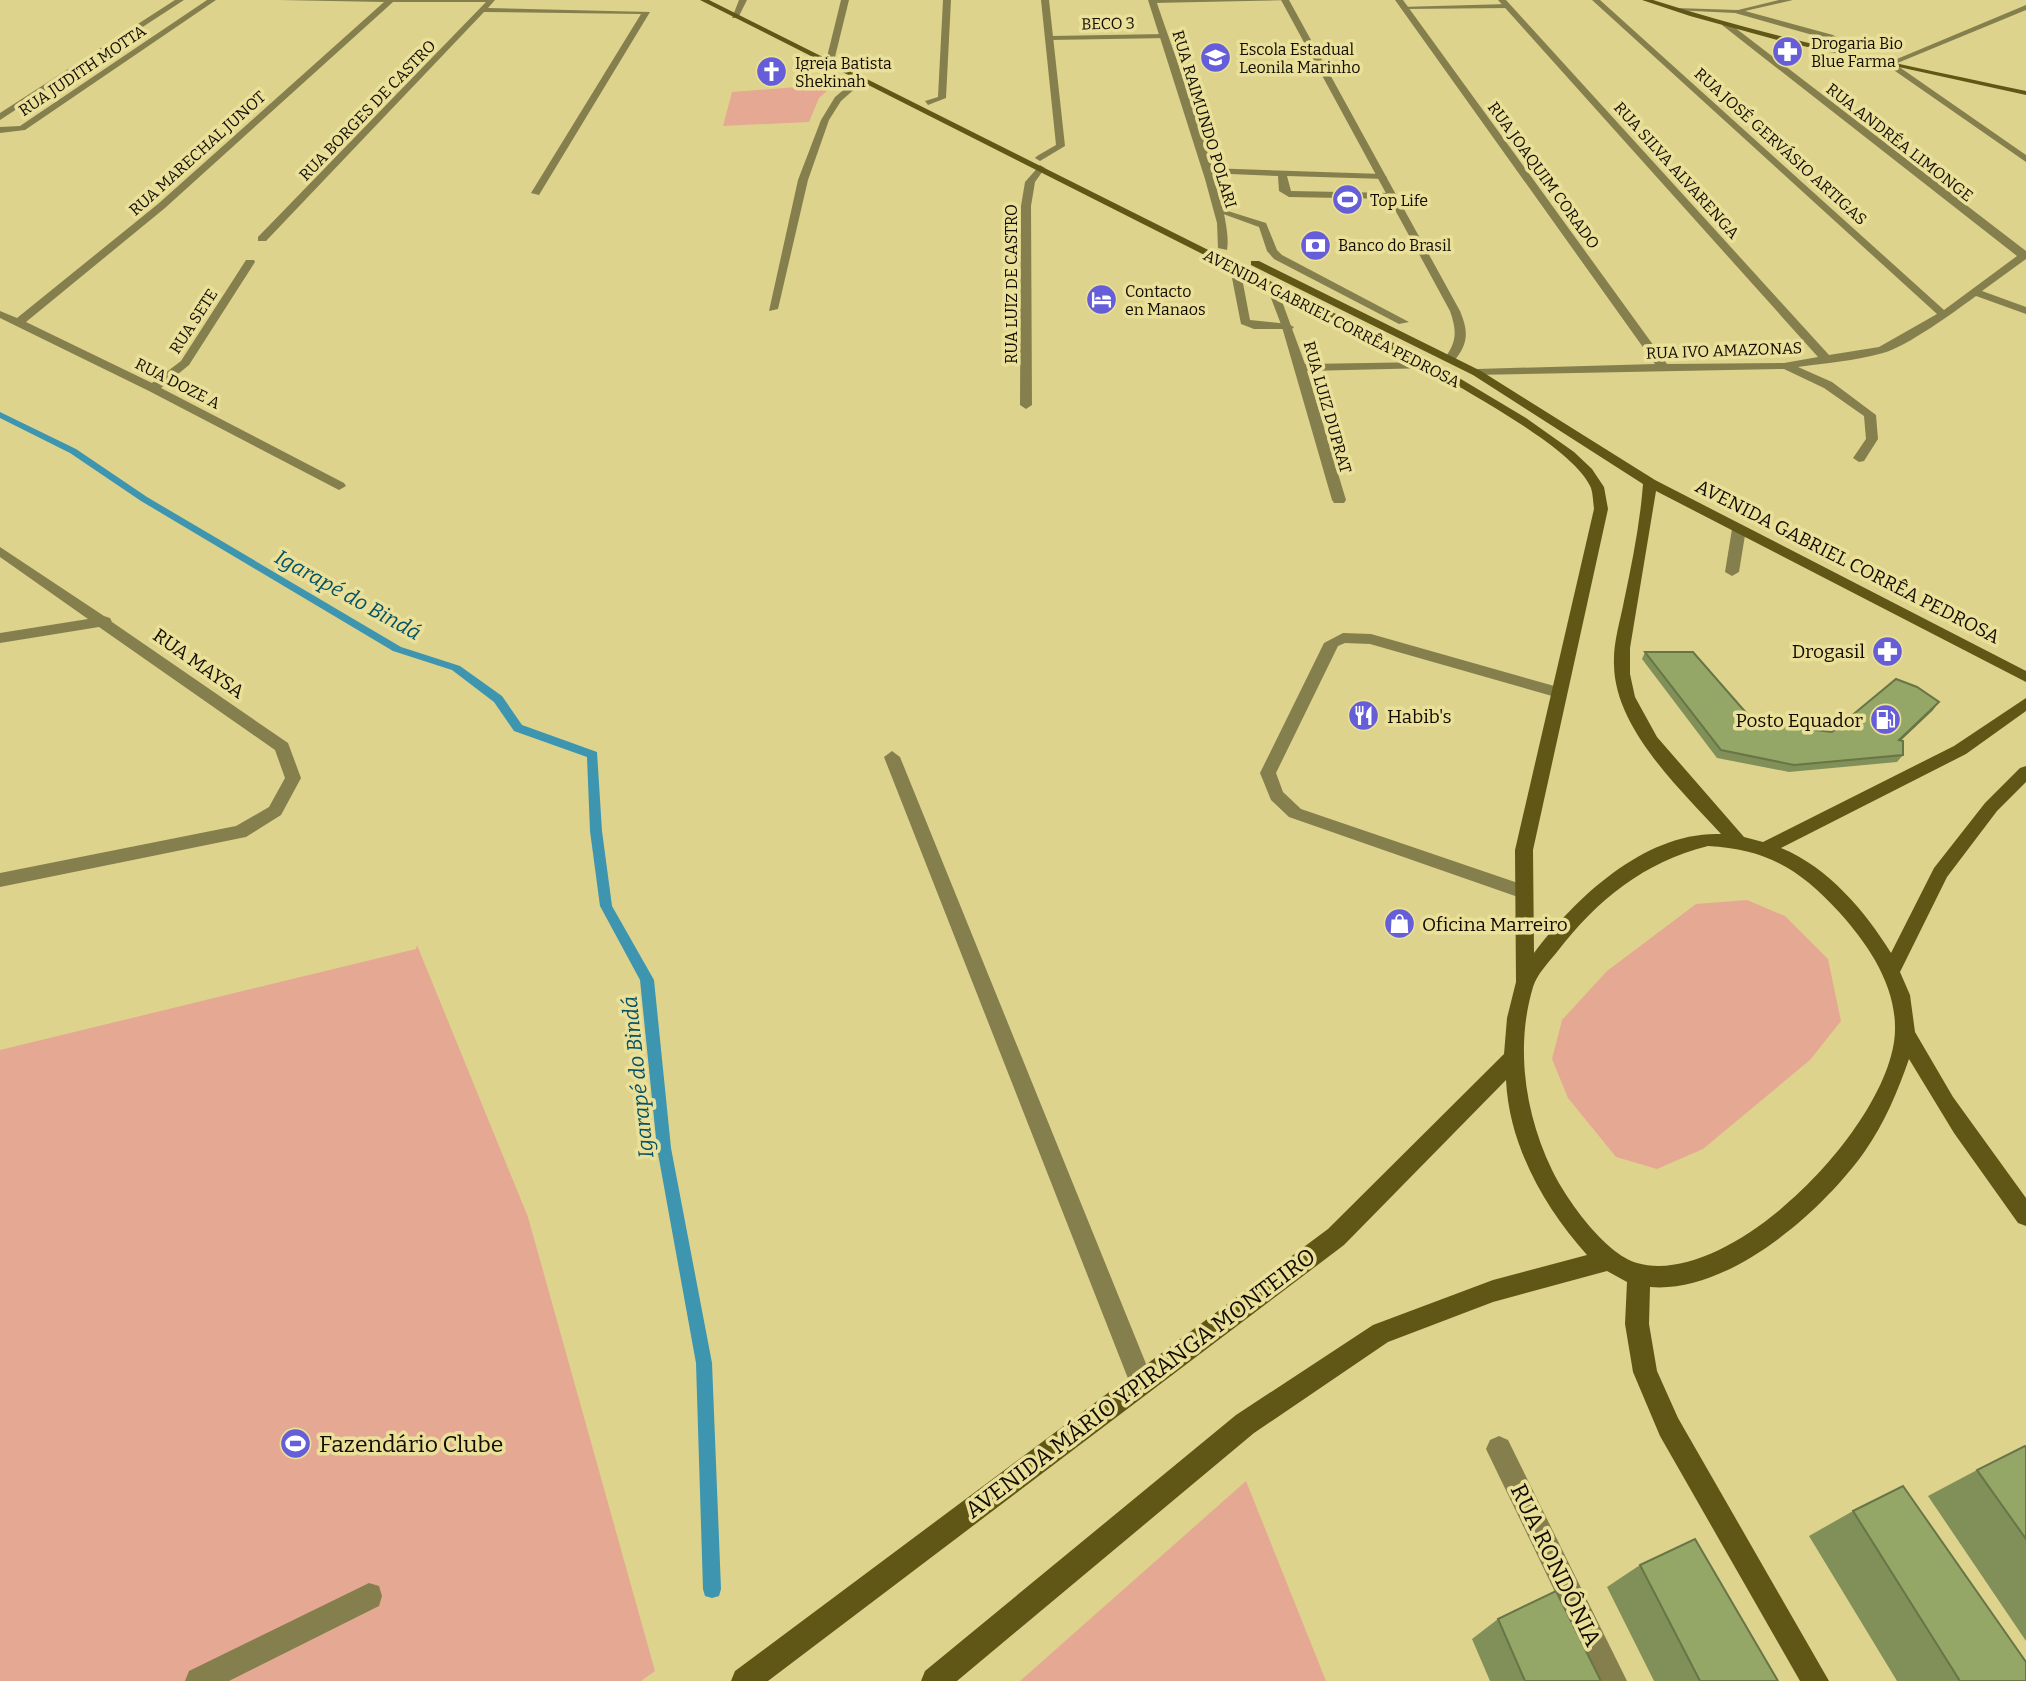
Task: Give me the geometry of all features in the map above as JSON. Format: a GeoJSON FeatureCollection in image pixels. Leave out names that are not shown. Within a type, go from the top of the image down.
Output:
{"type":"FeatureCollection","features":[{"type":"Feature","properties":{"kind":"street","name":"RUA JUDITH MOTTA"},"geometry":{"type":"LineString","coordinates":[[0,117],[180,0]]}},
{"type":"Feature","properties":{"kind":"street","name":"RUA JUDITH MOTTA"},"geometry":{"type":"LineString","coordinates":[[0,130],[22,128],[212,0]]}},
{"type":"Feature","properties":{"kind":"street"},"geometry":{"type":"LineString","coordinates":[[283,0],[491,0]]}},
{"type":"Feature","properties":{"kind":"street","name":"RUA MARECHAL JUNOT"},"geometry":{"type":"LineString","coordinates":[[18,323],[81,275],[166,203],[391,0]]}},
{"type":"Feature","properties":{"kind":"street","name":"RUA BORGES DE CASTRO"},"geometry":{"type":"LineString","coordinates":[[262,239],[491,0]]}},
{"type":"Feature","properties":{"kind":"street","name":"AVENIDA GABRIEL CORRÊA PEDROSA"},"geometry":{"type":"LineString","coordinates":[[704,0],[862,79],[1235,254]]}},
{"type":"Feature","properties":{"kind":"street"},"geometry":{"type":"LineString","coordinates":[[736,16],[743,0]]}},
{"type":"Feature","properties":{"kind":"street"},"geometry":{"type":"LineString","coordinates":[[830,61],[845,0]]}},
{"type":"Feature","properties":{"kind":"street"},"geometry":{"type":"LineString","coordinates":[[928,103],[942,98],[947,0]]}},
{"type":"Feature","properties":{"kind":"street"},"geometry":{"type":"LineString","coordinates":[[1040,163],[1061,146],[1045,0]]}},
{"type":"Feature","properties":{"kind":"street"},"geometry":{"type":"LineString","coordinates":[[1153,1],[1285,0],[1460,324],[1461,346],[1450,359]]}},
{"type":"Feature","properties":{"kind":"street","name":"RUA JOSÉ GERVÁSIO ARTIGAS"},"geometry":{"type":"LineString","coordinates":[[1596,0],[1944,315]]}},
{"type":"Feature","properties":{"kind":"street"},"geometry":{"type":"LineString","coordinates":[[1646,0],[1726,25],[1844,54],[2026,93]]}},
{"type":"Feature","properties":{"kind":"street"},"geometry":{"type":"LineString","coordinates":[[1676,10],[1735,11],[1789,0]]}},
{"type":"Feature","properties":{"kind":"street","name":"RUA RAIMUNDO POLARI"},"geometry":{"type":"LineString","coordinates":[[1153,1],[1208,171],[1218,209],[1223,248]]}},
{"type":"Feature","properties":{"kind":"street"},"geometry":{"type":"LineString","coordinates":[[1401,4],[1505,3]]}},
{"type":"Feature","properties":{"kind":"street","name":"RUA SILVA ALVARENGA"},"geometry":{"type":"LineString","coordinates":[[1505,3],[1828,361]]}},
{"type":"Feature","properties":{"kind":"street","name":"RUA JOAQUIM CORADO"},"geometry":{"type":"LineString","coordinates":[[1401,4],[1664,368]]}},
{"type":"Feature","properties":{"kind":"street"},"geometry":{"type":"LineString","coordinates":[[1889,64],[2026,7]]}},
{"type":"Feature","properties":{"kind":"street"},"geometry":{"type":"LineString","coordinates":[[482,10],[642,11],[646,15],[536,192]]}},
{"type":"Feature","properties":{"kind":"street"},"geometry":{"type":"LineString","coordinates":[[1735,11],[1830,37],[1846,47],[1844,54]]}},
{"type":"Feature","properties":{"kind":"street","name":"RUA ANDRÉA LIMONGE"},"geometry":{"type":"LineString","coordinates":[[1726,25],[2025,255]]}},
{"type":"Feature","properties":{"kind":"street","name":"BECO 3"},"geometry":{"type":"LineString","coordinates":[[1050,38],[1165,36]]}},
{"type":"Feature","properties":{"kind":"street"},"geometry":{"type":"LineString","coordinates":[[1889,64],[2026,159]]}},
{"type":"Feature","properties":{"kind":"street"},"geometry":{"type":"LineString","coordinates":[[773,309],[803,180],[825,120],[838,99],[862,79]]}},
{"type":"Feature","properties":{"kind":"street","name":"AVENIDA GABRIEL CORRÊA PEDROSA"},"geometry":{"type":"LineString","coordinates":[[862,79],[896,89],[928,103],[1040,163],[1244,264],[1450,359],[1477,373],[1650,483],[2026,677]]}},
{"type":"Feature","properties":{"kind":"street","name":"RUA LUIZ DE CASTRO"},"geometry":{"type":"LineString","coordinates":[[1026,405],[1026,206],[1030,182],[1040,163]]}},
{"type":"Feature","properties":{"kind":"street"},"geometry":{"type":"LineString","coordinates":[[1208,171],[1382,177]]}},
{"type":"Feature","properties":{"kind":"street"},"geometry":{"type":"LineString","coordinates":[[1282,173],[1284,191],[1289,194],[1392,195]]}},
{"type":"Feature","properties":{"kind":"street"},"geometry":{"type":"LineString","coordinates":[[1218,209],[1263,225],[1272,251],[1279,257],[1403,322]]}},
{"type":"Feature","properties":{"kind":"street","name":"RUA IVO AMAZONAS"},"geometry":{"type":"LineString","coordinates":[[1477,373],[1540,369],[1784,366],[1828,361],[1882,350],[1944,315],[2025,255]]}},
{"type":"Feature","properties":{"kind":"street","name":"RUA SETE"},"geometry":{"type":"LineString","coordinates":[[153,388],[177,372],[185,363],[250,262]]}},
{"type":"Feature","properties":{"kind":"street"},"geometry":{"type":"LineString","coordinates":[[1244,264],[1237,278],[1245,322],[1254,326],[1289,327]]}},
{"type":"Feature","properties":{"kind":"street","name":"AVENIDA GABRIEL CORRÊA PEDROSA"},"geometry":{"type":"LineString","coordinates":[[1244,264],[1271,285],[1430,365],[1538,430],[1580,465],[1597,486],[1601,509],[1524,850],[1525,981]]}},
{"type":"Feature","properties":{"kind":"street","name":"RUA LUIZ DUPRAT"},"geometry":{"type":"LineString","coordinates":[[1271,285],[1289,327],[1339,500]]}},
{"type":"Feature","properties":{"kind":"street"},"geometry":{"type":"LineString","coordinates":[[1974,292],[2026,311]]}},
{"type":"Feature","properties":{"kind":"street","name":"RUA DOZE A"},"geometry":{"type":"LineString","coordinates":[[0,314],[153,388],[339,485]]}},
{"type":"Feature","properties":{"kind":"street"},"geometry":{"type":"LineString","coordinates":[[1300,368],[1430,365]]}},
{"type":"Feature","properties":{"kind":"street"},"geometry":{"type":"LineString","coordinates":[[1784,366],[1828,384],[1870,415],[1872,439],[1859,458]]}},
{"type":"Feature","properties":{"kind":"street"},"geometry":{"type":"LineString","coordinates":[[1650,483],[1648,513],[1625,634],[1622,673],[1628,701],[1648,736],[1737,840]]}},
{"type":"Feature","properties":{"kind":"street"},"geometry":{"type":"LineString","coordinates":[[1732,572],[1740,529]]}},
{"type":"Feature","properties":{"kind":"street","name":"RUA MAYSA"},"geometry":{"type":"LineString","coordinates":[[0,551],[105,621],[282,747],[293,778],[275,811],[240,832],[0,880]]}},
{"type":"Feature","properties":{"kind":"street"},"geometry":{"type":"LineString","coordinates":[[0,638],[105,621]]}},
{"type":"Feature","properties":{"kind":"street"},"geometry":{"type":"LineString","coordinates":[[1524,892],[1295,813],[1280,802],[1270,789],[1268,774],[1332,643],[1343,638],[1371,639],[1559,693]]}},
{"type":"Feature","properties":{"kind":"street"},"geometry":{"type":"LineString","coordinates":[[1766,848],[1960,750],[2026,702]]}},
{"type":"Feature","properties":{"kind":"street"},"geometry":{"type":"LineString","coordinates":[[892,757],[1141,1381]]}},
{"type":"Feature","properties":{"kind":"street"},"geometry":{"type":"LineString","coordinates":[[1891,972],[1940,873],[1991,807],[2026,772]]}},
{"type":"Feature","properties":{"kind":"street"},"geometry":{"type":"LineString","coordinates":[[1905,1032],[1898,1062],[1887,1089],[1858,1144],[1814,1193],[1767,1235],[1738,1255],[1702,1269],[1671,1276],[1639,1275],[1608,1260],[1576,1228],[1552,1191],[1532,1150],[1520,1105],[1513,1059],[1516,1021],[1525,981],[1574,917],[1623,873],[1652,856],[1682,845],[1708,840],[1737,840],[1766,848],[1797,863],[1826,885],[1851,912],[1891,972],[1900,1000],[1905,1032],[1924,1071],[1950,1113],[2026,1216]]}},
{"type":"Feature","properties":{"kind":"street","name":"AVENIDA MÁRIO YPIRANGA MONTEIRO"},"geometry":{"type":"LineString","coordinates":[[745,1681],[1336,1237],[1513,1059]]}},
{"type":"Feature","properties":{"kind":"street"},"geometry":{"type":"LineString","coordinates":[[934,1681],[1245,1424],[1381,1333],[1493,1291],[1608,1260]]}},
{"type":"Feature","properties":{"kind":"street"},"geometry":{"type":"LineString","coordinates":[[1639,1275],[1637,1324],[1645,1372],[1669,1427],[1815,1681]]}},
{"type":"Feature","properties":{"kind":"street","name":"RUA RONDÔNIA"},"geometry":{"type":"LineString","coordinates":[[1499,1449],[1613,1681]]}},
{"type":"Feature","properties":{"kind":"street"},"geometry":{"type":"LineString","coordinates":[[199,1681],[369,1596]]}},
{"type":"Feature","properties":{"kind":"shaded area"},"geometry":{"type":"Polygon","coordinates":[[[835,84],[819,98],[809,122],[723,126],[732,92],[835,84]]]}},
{"type":"Feature","properties":{"kind":"shaded area"},"geometry":{"type":"Polygon","coordinates":[[[1747,900],[1785,916],[1828,959],[1841,1021],[1810,1060],[1703,1149],[1657,1169],[1616,1157],[1568,1098],[1552,1059],[1562,1020],[1607,971],[1696,904],[1747,900]]]}},
{"type":"Feature","properties":{"kind":"shaded area","name":"Fazendário Clube"},"geometry":{"type":"Polygon","coordinates":[[[417,945],[528,1217],[655,1671],[641,1681],[0,1681],[0,1050],[416,949],[417,945]]]}},
{"type":"Feature","properties":{"kind":"shaded area"},"geometry":{"type":"Polygon","coordinates":[[[1246,1481],[1326,1681],[1020,1681],[1246,1481]]]}},
{"type":"Feature","properties":{"kind":"building","name":"Posto Equador"},"geometry":{"type":"Polygon","coordinates":[[[1645,652],[1693,652],[1755,723],[1832,732],[1896,679],[1917,687],[1939,702],[1899,740],[1903,741],[1903,755],[1794,765],[1721,750],[1645,652]]]}},
{"type":"Feature","properties":{"kind":"building"},"geometry":{"type":"Polygon","coordinates":[[[2026,1447],[2026,1539],[1977,1470],[2026,1447]]]}},
{"type":"Feature","properties":{"kind":"building"},"geometry":{"type":"Polygon","coordinates":[[[1903,1486],[2026,1662],[2026,1681],[1960,1681],[1853,1511],[1903,1486]]]}},
{"type":"Feature","properties":{"kind":"building"},"geometry":{"type":"Polygon","coordinates":[[[1695,1539],[1778,1681],[1700,1681],[1640,1565],[1695,1539]]]}},
{"type":"Feature","properties":{"kind":"building"},"geometry":{"type":"Polygon","coordinates":[[[1556,1591],[1601,1681],[1525,1681],[1498,1619],[1556,1591]]]}},
{"type":"Feature","properties":{"kind":"waterway","name":"Igarapé do Bindá"},"geometry":{"type":"LineString","coordinates":[[0,415],[73,451],[144,499],[397,649],[456,668],[498,699],[518,728],[593,755],[596,831],[606,906],[647,980],[664,1148],[704,1363],[712,1589]]}},
{"type":"Feature","properties":{"kind":"place","name":"Drogaria Bio Blue Farma"},"geometry":{"type":"Point","coordinates":[1788,52]}},
{"type":"Feature","properties":{"kind":"place","name":"Escola Estadual Leonila Marinho"},"geometry":{"type":"Point","coordinates":[1216,58]}},
{"type":"Feature","properties":{"kind":"place","name":"Igreja Batista Shekinah"},"geometry":{"type":"Point","coordinates":[772,72]}},
{"type":"Feature","properties":{"kind":"place","name":"Top Life"},"geometry":{"type":"Point","coordinates":[1347,200]}},
{"type":"Feature","properties":{"kind":"place","name":"Banco do Brasil"},"geometry":{"type":"Point","coordinates":[1315,245]}},
{"type":"Feature","properties":{"kind":"place","name":"Contacto en Manaos"},"geometry":{"type":"Point","coordinates":[1102,300]}},
{"type":"Feature","properties":{"kind":"place","name":"Drogasil"},"geometry":{"type":"Point","coordinates":[1888,651]}},
{"type":"Feature","properties":{"kind":"place","name":"Habib's"},"geometry":{"type":"Point","coordinates":[1364,716]}},
{"type":"Feature","properties":{"kind":"place","name":"Posto Equador"},"geometry":{"type":"Point","coordinates":[1886,720]}},
{"type":"Feature","properties":{"kind":"place","name":"Oficina Marreiro"},"geometry":{"type":"Point","coordinates":[1399,924]}},
{"type":"Feature","properties":{"kind":"place","name":"Fazendário Clube"},"geometry":{"type":"Point","coordinates":[296,1444]}}]}
